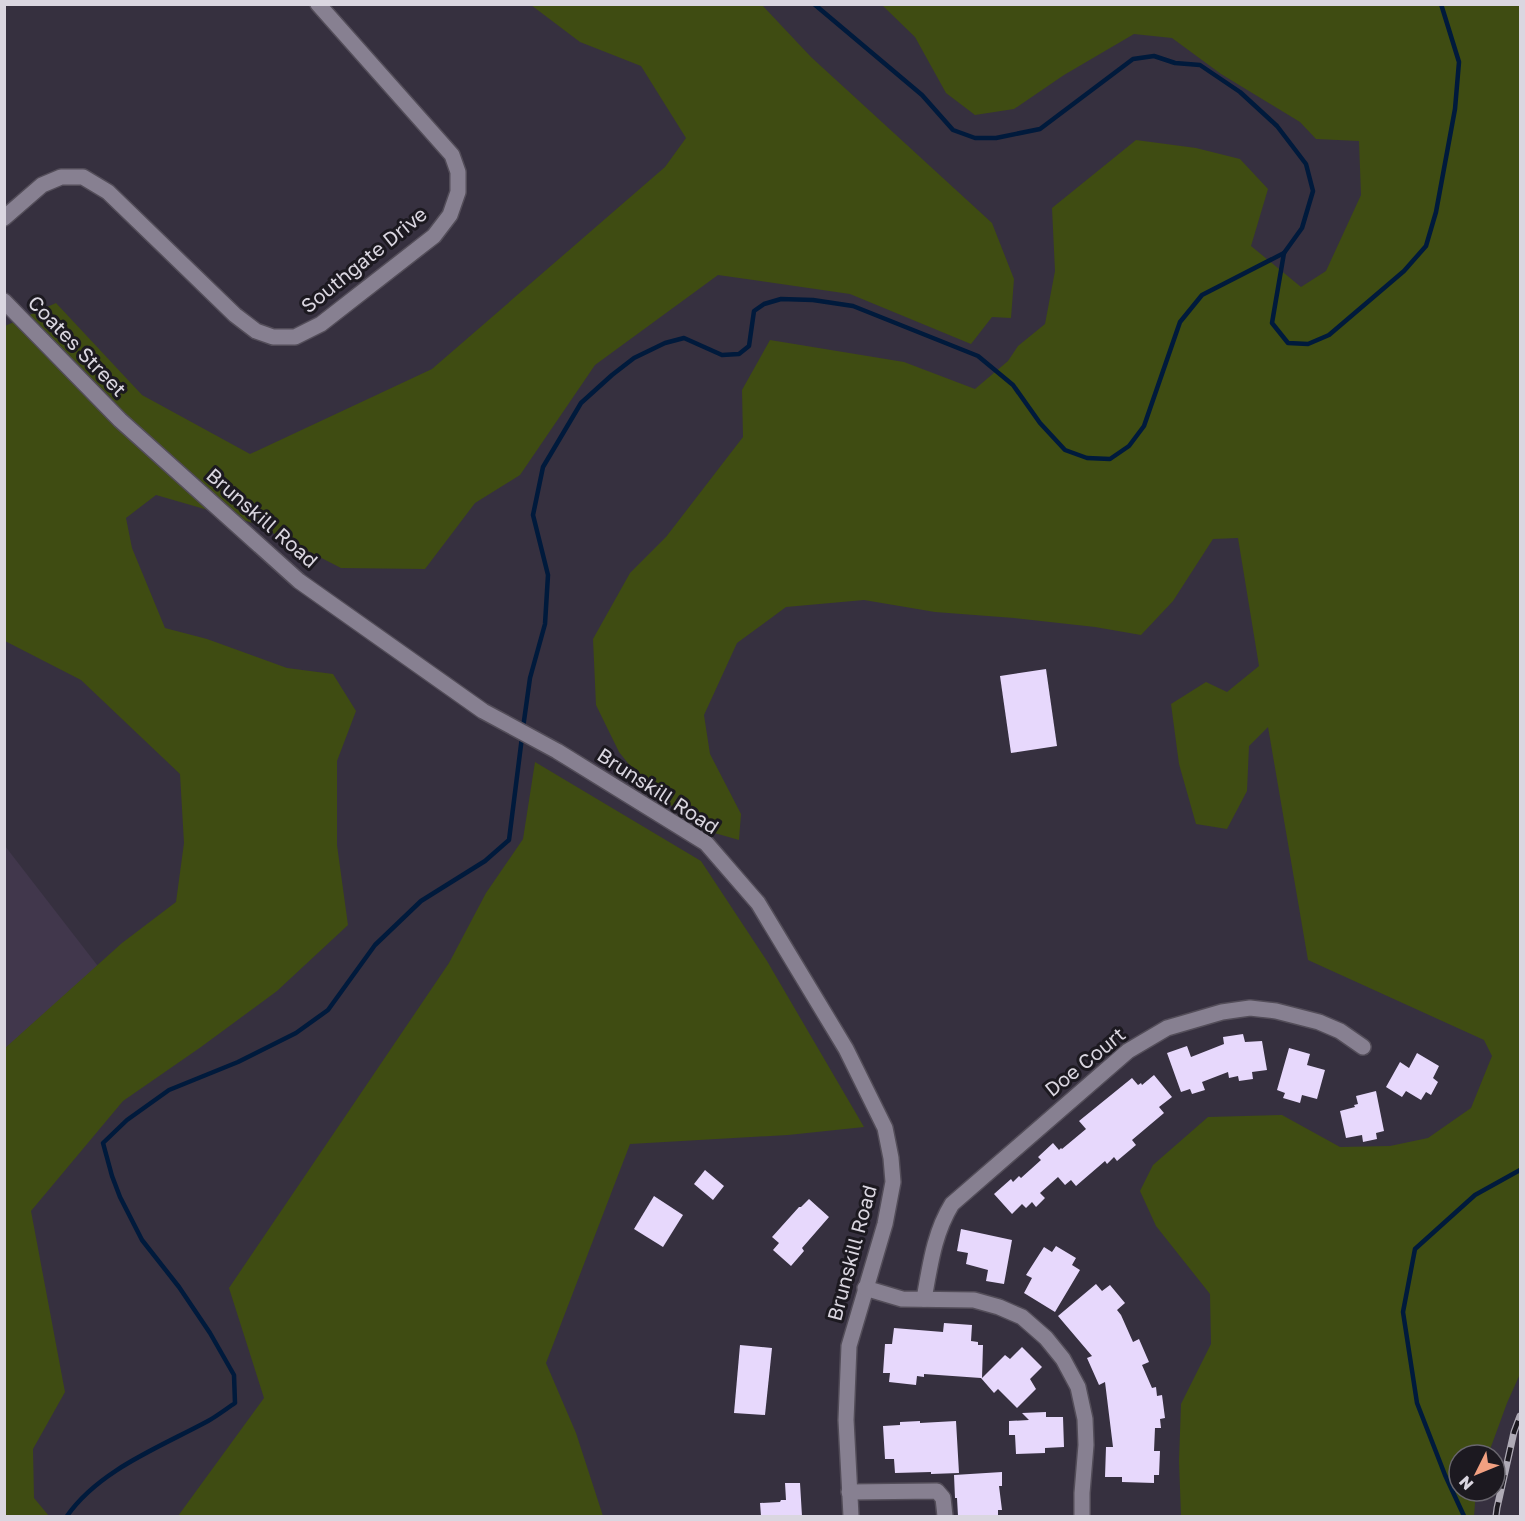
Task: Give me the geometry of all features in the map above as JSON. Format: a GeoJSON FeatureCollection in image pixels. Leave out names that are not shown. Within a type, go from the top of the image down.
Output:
{"type":"FeatureCollection","features":[{"type":"Feature","properties":{"kind":"street","name":"Southgate Drive"},"geometry":{"type":"LineString","coordinates":[[4,218],[42,185],[61,177],[83,177],[108,192],[235,315],[256,331],[273,337],[295,337],[321,324],[434,236],[450,215],[458,192],[458,172],[452,155],[318,4]]}},
{"type":"Feature","properties":{"kind":"street","name":"Coates Street"},"geometry":{"type":"LineString","coordinates":[[4,301],[120,420]]}},
{"type":"Feature","properties":{"kind":"street","name":"Brunskill Road"},"geometry":{"type":"LineString","coordinates":[[120,420],[299,581],[483,711],[557,751],[706,843],[758,903],[846,1049],[885,1128],[891,1158],[893,1182],[885,1224],[849,1346],[846,1420],[851,1516]]}},
{"type":"Feature","properties":{"kind":"street","name":"Doe Court"},"geometry":{"type":"LineString","coordinates":[[924,1299],[935,1241],[952,1204],[1128,1051],[1167,1028],[1222,1012],[1250,1008],[1276,1011],[1319,1022],[1340,1031],[1363,1047]]}},
{"type":"Feature","properties":{"kind":"street"},"geometry":{"type":"LineString","coordinates":[[865,1288],[903,1299],[974,1300],[1022,1317],[1046,1338],[1062,1359],[1078,1387],[1086,1445],[1082,1516]]}},
{"type":"Feature","properties":{"kind":"street"},"geometry":{"type":"LineString","coordinates":[[849,1492],[937,1491],[943,1498],[945,1516]]}},
{"type":"Feature","properties":{"kind":"shaded area"},"geometry":{"type":"Polygon","coordinates":[[[5,846],[152,1036],[5,1148],[5,846]]]}},
{"type":"Feature","properties":{"kind":"green space"},"geometry":{"type":"Polygon","coordinates":[[[531,5],[762,5],[811,57],[992,223],[1014,279],[1011,318],[992,317],[971,344],[850,294],[718,275],[595,365],[520,475],[475,503],[425,569],[341,568],[253,523],[156,495],[126,518],[132,548],[165,628],[207,639],[287,668],[333,674],[356,711],[337,761],[337,845],[348,925],[277,991],[123,1101],[31,1211],[65,1392],[33,1449],[34,1498],[49,1516],[5,1516],[4,1049],[122,943],[176,902],[184,843],[180,774],[81,680],[5,641],[5,326],[56,303],[142,395],[250,454],[432,369],[665,167],[686,138],[641,66],[580,42],[531,5]]]}},
{"type":"Feature","properties":{"kind":"green space"},"geometry":{"type":"Polygon","coordinates":[[[882,5],[1520,5],[1520,1374],[1492,1443],[1447,1443],[1447,1503],[1475,1503],[1474,1516],[1181,1516],[1179,1461],[1181,1404],[1211,1344],[1210,1294],[1156,1226],[1140,1191],[1153,1165],[1208,1117],[1282,1115],[1340,1147],[1390,1146],[1428,1138],[1471,1108],[1492,1056],[1484,1040],[1308,960],[1268,727],[1249,746],[1247,791],[1227,829],[1196,824],[1179,764],[1171,704],[1206,682],[1227,692],[1259,666],[1238,538],[1213,539],[1173,601],[1141,635],[1095,627],[935,612],[864,600],[786,607],[737,643],[704,715],[710,754],[741,814],[739,840],[711,832],[651,792],[619,752],[596,705],[593,639],[630,573],[666,537],[743,437],[742,390],[770,340],[904,362],[975,389],[1008,361],[1018,346],[1045,324],[1055,271],[1052,208],[1136,140],[1196,148],[1240,159],[1268,189],[1251,246],[1301,287],[1326,271],[1361,195],[1359,141],[1316,139],[1300,122],[1221,74],[1172,38],[1134,34],[1064,75],[1014,109],[975,115],[946,93],[915,37],[882,5]]]}},
{"type":"Feature","properties":{"kind":"green space"},"geometry":{"type":"Polygon","coordinates":[[[535,762],[701,861],[767,961],[864,1127],[788,1135],[630,1144],[546,1363],[576,1433],[603,1516],[178,1516],[264,1398],[229,1288],[449,963],[486,893],[523,839],[535,762]]]}},
{"type":"Feature","properties":{"kind":"building"},"geometry":{"type":"Polygon","coordinates":[[[1046,669],[1057,746],[1011,753],[1000,676],[1046,669]]]}},
{"type":"Feature","properties":{"kind":"building"},"geometry":{"type":"Polygon","coordinates":[[[1243,1034],[1245,1042],[1262,1041],[1267,1070],[1252,1072],[1253,1079],[1239,1081],[1238,1076],[1229,1078],[1228,1072],[1202,1082],[1205,1090],[1192,1094],[1190,1089],[1181,1092],[1167,1053],[1187,1046],[1191,1057],[1224,1044],[1223,1037],[1243,1034]]]}},
{"type":"Feature","properties":{"kind":"building"},"geometry":{"type":"Polygon","coordinates":[[[1289,1048],[1310,1054],[1307,1065],[1325,1070],[1317,1099],[1302,1095],[1300,1103],[1283,1098],[1285,1093],[1277,1090],[1289,1048]]]}},
{"type":"Feature","properties":{"kind":"building"},"geometry":{"type":"Polygon","coordinates":[[[1417,1053],[1439,1066],[1433,1078],[1438,1082],[1431,1095],[1426,1092],[1421,1100],[1406,1091],[1402,1097],[1386,1087],[1400,1062],[1409,1068],[1417,1053]]]}},
{"type":"Feature","properties":{"kind":"building"},"geometry":{"type":"Polygon","coordinates":[[[1154,1075],[1172,1097],[1159,1107],[1164,1113],[1132,1140],[1136,1145],[1117,1161],[1114,1157],[1107,1164],[1105,1161],[1076,1186],[1071,1180],[1065,1185],[1058,1177],[1040,1193],[1045,1198],[1036,1207],[1032,1202],[1026,1208],[1022,1204],[1012,1214],[994,1194],[1011,1179],[1013,1182],[1019,1176],[1021,1178],[1041,1160],[1038,1157],[1053,1143],[1059,1150],[1062,1149],[1086,1129],[1079,1121],[1132,1078],[1138,1085],[1141,1083],[1142,1085],[1154,1075]]]}},
{"type":"Feature","properties":{"kind":"building"},"geometry":{"type":"Polygon","coordinates":[[[1376,1091],[1384,1131],[1376,1133],[1377,1139],[1363,1142],[1362,1135],[1346,1138],[1340,1111],[1355,1107],[1354,1105],[1358,1104],[1356,1096],[1376,1091]]]}},
{"type":"Feature","properties":{"kind":"building"},"geometry":{"type":"Polygon","coordinates":[[[705,1170],[724,1186],[713,1200],[694,1184],[705,1170]]]}},
{"type":"Feature","properties":{"kind":"building"},"geometry":{"type":"Polygon","coordinates":[[[654,1196],[683,1215],[663,1247],[634,1229],[654,1196]]]}},
{"type":"Feature","properties":{"kind":"building"},"geometry":{"type":"Polygon","coordinates":[[[809,1199],[829,1217],[802,1248],[804,1251],[791,1266],[773,1250],[779,1243],[772,1237],[809,1199]]]}},
{"type":"Feature","properties":{"kind":"building"},"geometry":{"type":"Polygon","coordinates":[[[961,1229],[1012,1240],[1004,1284],[986,1281],[988,1270],[966,1264],[968,1253],[957,1251],[961,1229]]]}},
{"type":"Feature","properties":{"kind":"building"},"geometry":{"type":"Polygon","coordinates":[[[1056,1246],[1076,1258],[1072,1265],[1080,1270],[1055,1312],[1024,1293],[1032,1278],[1026,1275],[1044,1247],[1052,1252],[1056,1246]]]}},
{"type":"Feature","properties":{"kind":"building"},"geometry":{"type":"Polygon","coordinates":[[[1096,1284],[1102,1291],[1110,1285],[1125,1303],[1117,1310],[1133,1342],[1139,1339],[1149,1362],[1142,1365],[1152,1388],[1156,1387],[1157,1396],[1162,1395],[1165,1418],[1160,1419],[1161,1428],[1155,1428],[1154,1451],[1160,1451],[1159,1475],[1154,1475],[1154,1483],[1122,1482],[1122,1477],[1105,1477],[1106,1447],[1113,1447],[1105,1382],[1099,1385],[1087,1358],[1092,1356],[1058,1316],[1096,1284]]]}},
{"type":"Feature","properties":{"kind":"building"},"geometry":{"type":"Polygon","coordinates":[[[944,1323],[972,1325],[971,1341],[983,1345],[982,1378],[1005,1355],[1010,1359],[1022,1347],[1042,1367],[1030,1379],[1036,1389],[1017,1408],[998,1389],[994,1393],[981,1378],[924,1374],[924,1377],[917,1376],[916,1385],[889,1382],[890,1373],[883,1373],[885,1344],[892,1344],[894,1328],[943,1332],[944,1323]]]}},
{"type":"Feature","properties":{"kind":"building"},"geometry":{"type":"Polygon","coordinates":[[[740,1345],[772,1348],[765,1415],[734,1413],[740,1345]]]}},
{"type":"Feature","properties":{"kind":"building"},"geometry":{"type":"Polygon","coordinates":[[[1046,1412],[1046,1417],[1063,1417],[1064,1447],[1045,1448],[1045,1453],[1016,1454],[1015,1435],[1009,1435],[1009,1421],[1029,1420],[1022,1413],[1046,1412]]]}},
{"type":"Feature","properties":{"kind":"building"},"geometry":{"type":"Polygon","coordinates":[[[920,1421],[920,1423],[956,1421],[959,1473],[895,1473],[894,1459],[885,1459],[883,1426],[920,1421]]]}},
{"type":"Feature","properties":{"kind":"building"},"geometry":{"type":"Polygon","coordinates":[[[1002,1472],[1002,1486],[999,1486],[1002,1510],[998,1510],[998,1516],[958,1516],[954,1475],[1002,1472]]]}},
{"type":"Feature","properties":{"kind":"building"},"geometry":{"type":"Polygon","coordinates":[[[785,1483],[800,1483],[802,1516],[761,1516],[760,1503],[786,1500],[785,1483]]]}},
{"type":"Feature","properties":{"kind":"waterway"},"geometry":{"type":"LineString","coordinates":[[814,4],[922,95],[953,130],[975,138],[996,138],[1040,129],[1133,59],[1154,56],[1175,63],[1200,65],[1240,92],[1277,126],[1306,164],[1313,191],[1302,228],[1284,253],[1272,323],[1288,343],[1308,344],[1329,335],[1404,271],[1426,246],[1436,212],[1455,109],[1459,62],[1441,4]]}},
{"type":"Feature","properties":{"kind":"waterway"},"geometry":{"type":"LineString","coordinates":[[523,728],[530,678],[545,624],[548,575],[533,515],[543,467],[581,403],[634,358],[665,343],[684,338],[722,355],[739,354],[749,346],[754,311],[764,304],[781,299],[813,300],[853,306],[978,356],[1013,385],[1040,423],[1065,450],[1087,458],[1110,459],[1129,446],[1144,426],[1180,322],[1202,295],[1284,253]]}},
{"type":"Feature","properties":{"kind":"waterway"},"geometry":{"type":"LineString","coordinates":[[67,1516],[96,1485],[113,1473],[151,1450],[208,1421],[235,1403],[234,1375],[210,1333],[179,1287],[142,1240],[120,1197],[103,1143],[127,1120],[169,1090],[238,1062],[296,1033],[328,1010],[375,945],[421,901],[485,861],[509,840],[522,737]]}},
{"type":"Feature","properties":{"kind":"waterway"},"geometry":{"type":"LineString","coordinates":[[1464,1516],[1417,1403],[1403,1312],[1415,1249],[1475,1195],[1520,1170]]}},
{"type":"Feature","properties":{"kind":"railway"},"geometry":{"type":"LineString","coordinates":[[1496,1516],[1514,1432],[1520,1416]]}}]}
